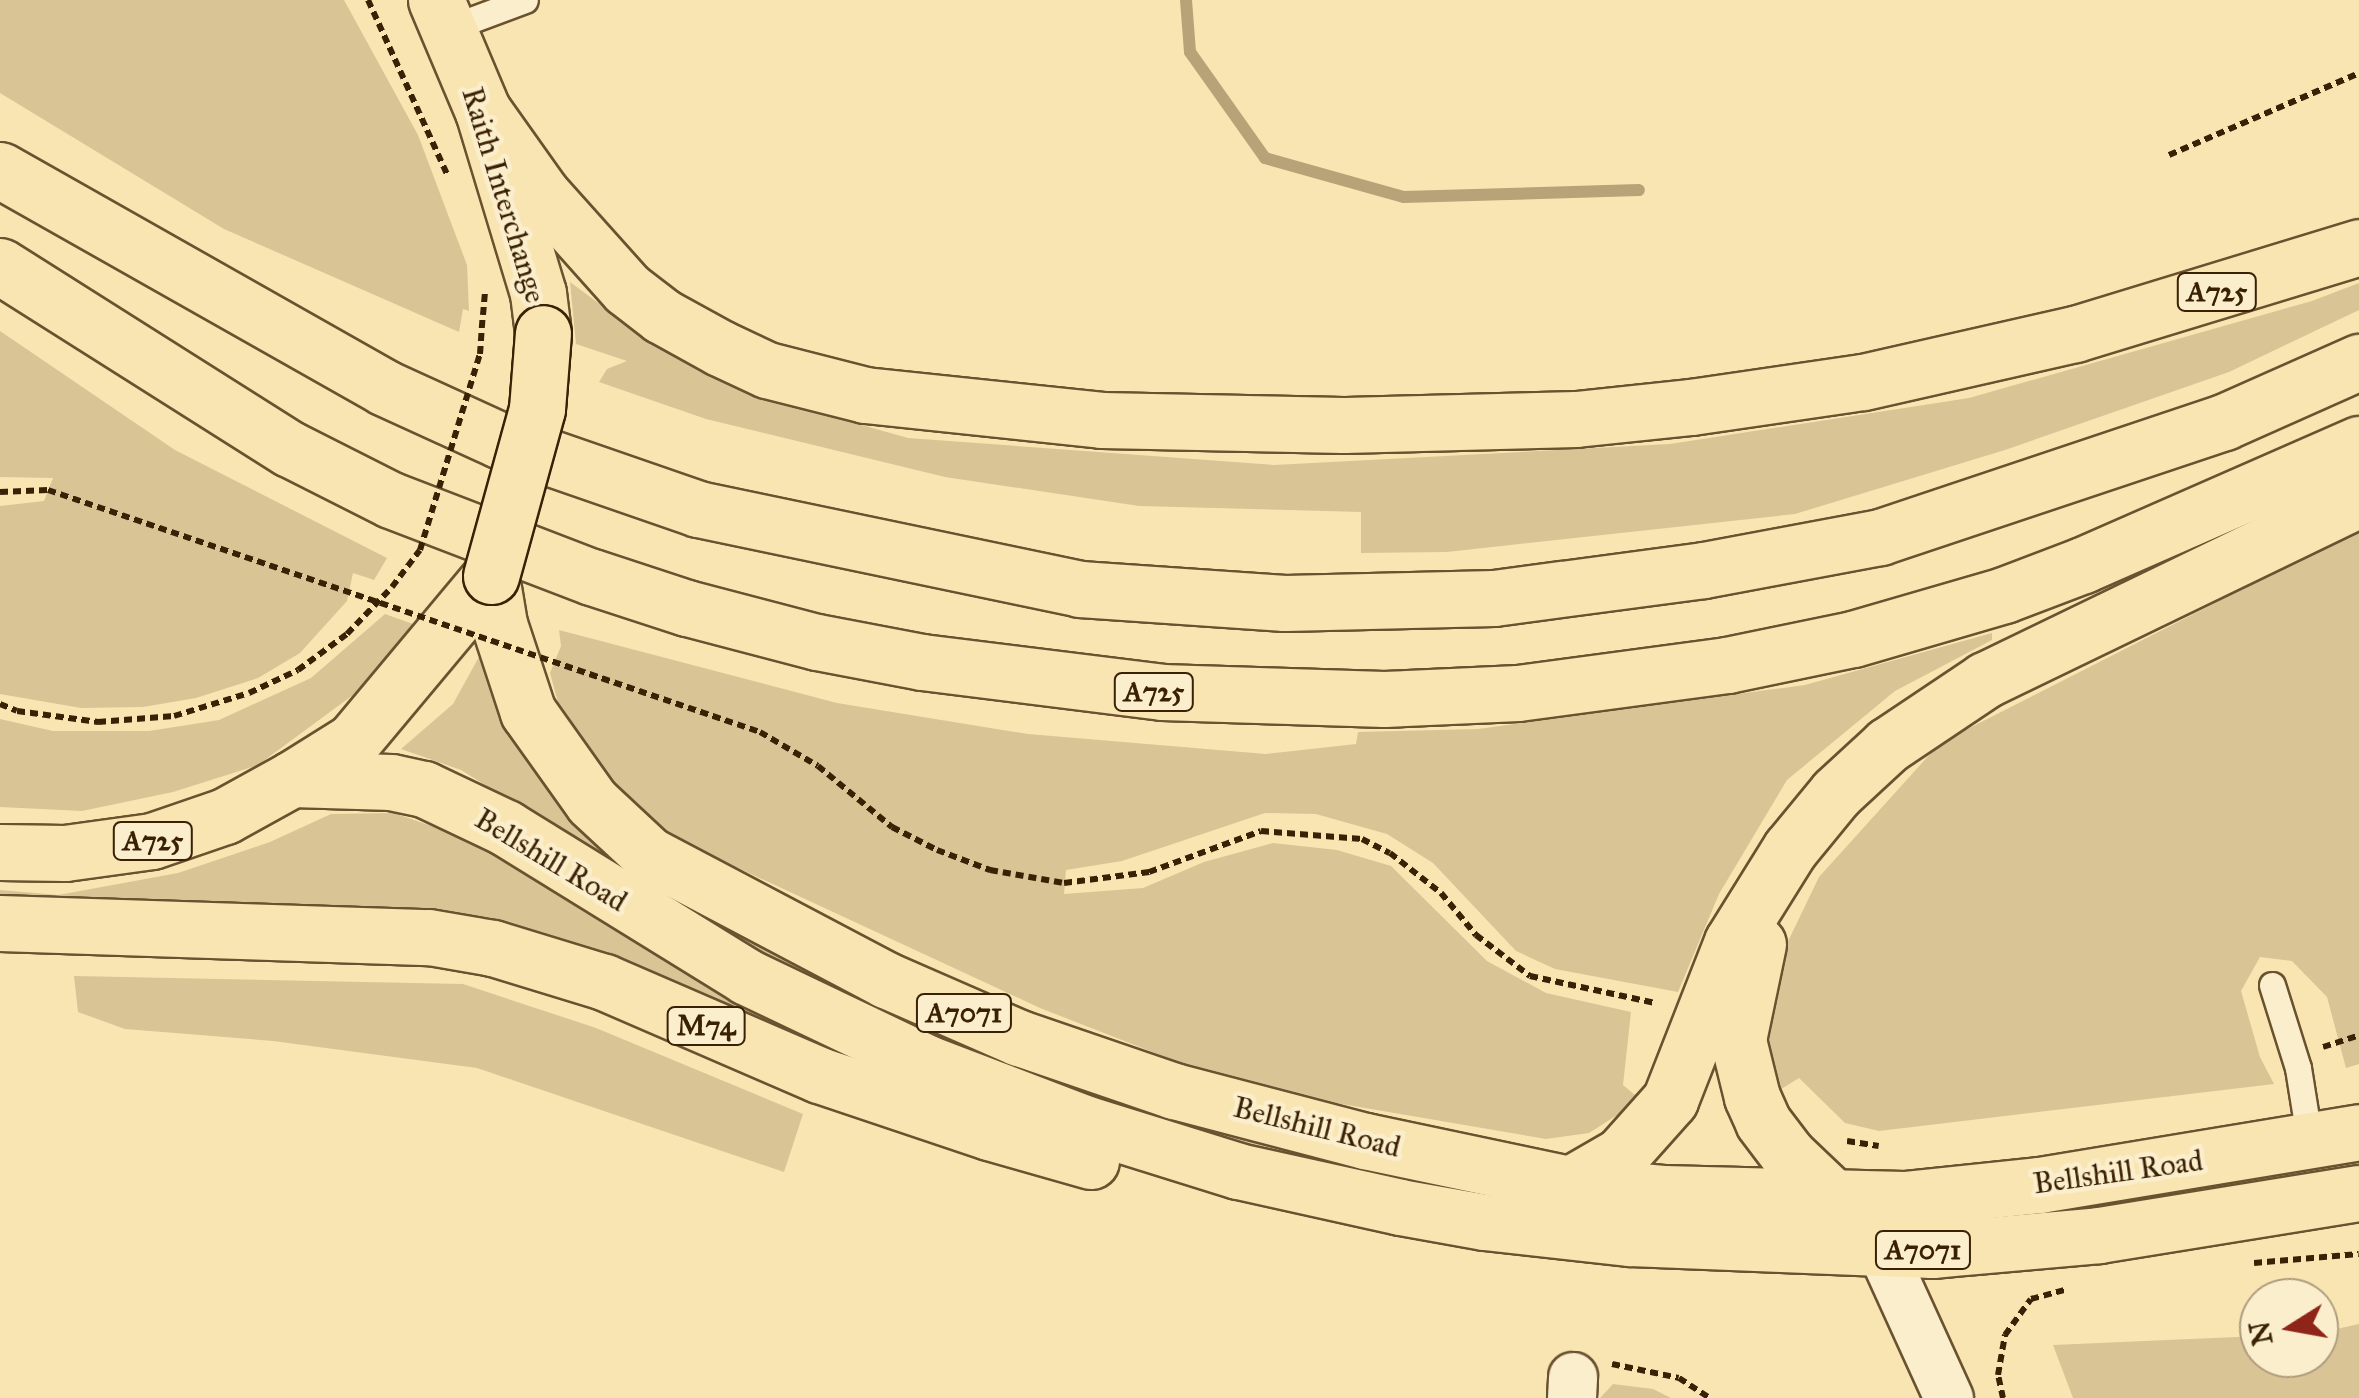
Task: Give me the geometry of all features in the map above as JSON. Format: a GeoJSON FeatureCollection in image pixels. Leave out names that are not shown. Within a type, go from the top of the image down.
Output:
{"type":"FeatureCollection","features":[{"type":"Feature","properties":{"kind":"highway","name":"Raith Interchange"},"geometry":{"type":"LineString","coordinates":[[0,852],[65,853],[152,842],[225,816],[353,741],[485,604],[537,409],[542,334],[538,293],[483,111],[442,14]]}},
{"type":"Feature","properties":{"kind":"highway","name":"A725"},"geometry":{"type":"LineString","coordinates":[[483,111],[542,194],[626,289],[662,316],[720,348],[767,370],[865,395],[1102,420],[1361,425],[1576,418],[1691,408],[1862,382],[2074,334],[2359,247]]}},
{"type":"Feature","properties":{"kind":"highway"},"geometry":{"type":"LineString","coordinates":[[0,170],[385,388],[499,440],[698,509],[1080,589],[1284,602],[1494,598],[1704,570],[1880,537],[2224,422],[2359,362]]}},
{"type":"Feature","properties":{"kind":"highway","name":"A725"},"geometry":{"type":"LineString","coordinates":[[0,266],[290,449],[392,500],[592,578],[817,642],[1067,683],[1162,692],[1384,699],[1518,693],[1634,680],[1817,646],[2004,595],[2359,444]]}},
{"type":"Feature","properties":{"kind":"highway"},"geometry":{"type":"LineString","coordinates":[[1484,1222],[1573,1185],[1621,1155],[1670,1100],[1732,942],[1790,849],[1836,794],[1888,745],[1936,710],[2002,672],[2359,499]]}},
{"type":"Feature","properties":{"kind":"highway","name":"Bellshill Road"},"geometry":{"type":"LineString","coordinates":[[485,604],[528,712],[592,802],[649,855],[886,980],[1018,1038],[1174,1091],[1364,1141],[1573,1185],[1663,1194],[1904,1199],[2040,1185],[2334,1138]]}},
{"type":"Feature","properties":{"kind":"highway","name":"Bellshill Road"},"geometry":{"type":"LineString","coordinates":[[292,780],[390,782],[424,789],[506,828],[747,976],[927,1064],[1084,1123],[1238,1172],[1400,1207],[1484,1222],[1630,1238],[1932,1250],[2073,1238],[2359,1194]]}},
{"type":"Feature","properties":{"kind":"highway","name":"A7071"},"geometry":{"type":"LineString","coordinates":[[1764,892],[1738,1040],[1763,1122],[1788,1155],[1836,1199],[1881,1249]]}},
{"type":"Feature","properties":{"kind":"highway","name":"M74"},"geometry":{"type":"LineString","coordinates":[[0,922],[430,937],[493,948],[604,982],[819,1075],[988,1132],[1103,1164],[1244,1194],[1400,1207]]}},
{"type":"Feature","properties":{"kind":"street"},"geometry":{"type":"LineString","coordinates":[[1881,1249],[1948,1398]]}},
{"type":"Feature","properties":{"kind":"lane"},"geometry":{"type":"LineString","coordinates":[[442,14],[525,0]]}},
{"type":"Feature","properties":{"kind":"lane"},"geometry":{"type":"LineString","coordinates":[[2272,985],[2298,1068],[2334,1138]]}},
{"type":"Feature","properties":{"kind":"path"},"geometry":{"type":"LineString","coordinates":[[368,0],[453,186]]}},
{"type":"Feature","properties":{"kind":"path"},"geometry":{"type":"LineString","coordinates":[[2169,155],[2359,73]]}},
{"type":"Feature","properties":{"kind":"path"},"geometry":{"type":"LineString","coordinates":[[0,704],[17,711],[98,722],[192,710],[249,693],[298,670],[347,634],[392,587],[420,550],[480,354],[485,280]]}},
{"type":"Feature","properties":{"kind":"path"},"geometry":{"type":"LineString","coordinates":[[0,492],[48,490],[760,732],[818,766],[892,827],[936,850],[990,870],[1064,883]]}},
{"type":"Feature","properties":{"kind":"path"},"geometry":{"type":"LineString","coordinates":[[1572,1387],[1618,1362],[1679,1378],[1710,1398]]}},
{"type":"Feature","properties":{"kind":"shaded area"},"geometry":{"type":"Polygon","coordinates":[[[0,0],[344,0],[418,135],[467,265],[469,311],[463,309],[459,332],[224,229],[0,93],[0,0]]]}},
{"type":"Feature","properties":{"kind":"shaded area"},"geometry":{"type":"Polygon","coordinates":[[[570,282],[640,334],[744,392],[908,438],[1274,465],[1670,444],[1969,398],[2312,301],[2359,283],[2359,310],[2229,372],[2005,450],[1795,514],[1447,552],[1361,553],[1361,512],[1139,506],[945,477],[706,419],[599,382],[607,369],[627,361],[576,344],[570,282]]]}},
{"type":"Feature","properties":{"kind":"shaded area"},"geometry":{"type":"Polygon","coordinates":[[[0,331],[175,450],[387,558],[374,580],[353,573],[347,601],[300,653],[258,678],[196,698],[143,707],[81,708],[0,694],[0,506],[44,501],[53,478],[0,477],[0,331]]]}},
{"type":"Feature","properties":{"kind":"shaded area"},"geometry":{"type":"Polygon","coordinates":[[[2359,530],[2359,1064],[2346,1068],[2327,997],[2292,961],[2260,957],[2241,991],[2260,1057],[2274,1084],[1879,1131],[1845,1123],[1799,1078],[1773,1094],[1767,1041],[1779,960],[1819,877],[1940,743],[2359,530]]]}},
{"type":"Feature","properties":{"kind":"shaded area"},"geometry":{"type":"Polygon","coordinates":[[[385,614],[413,624],[353,695],[258,765],[173,792],[82,811],[0,807],[0,719],[53,731],[149,731],[219,720],[311,678],[385,614]]]}},
{"type":"Feature","properties":{"kind":"shaded area"},"geometry":{"type":"Polygon","coordinates":[[[559,630],[837,703],[1028,734],[1266,754],[1356,744],[1358,732],[1478,729],[1805,685],[1992,633],[1992,640],[1895,691],[1787,780],[1719,894],[1678,992],[1555,969],[1516,951],[1433,863],[1387,834],[1316,814],[1265,813],[1122,861],[1066,870],[1064,894],[1143,888],[1204,862],[1273,843],[1337,850],[1391,866],[1487,961],[1546,993],[1631,1012],[1623,1085],[1641,1100],[1589,1133],[1546,1139],[1242,1087],[1040,1008],[682,842],[620,797],[565,728],[550,673],[561,646],[559,630]]]}},
{"type":"Feature","properties":{"kind":"shaded area"},"geometry":{"type":"Polygon","coordinates":[[[480,655],[520,751],[589,837],[652,883],[1455,1188],[1306,1159],[1177,1125],[1023,1071],[782,969],[461,770],[401,749],[453,704],[480,655]]]}},
{"type":"Feature","properties":{"kind":"shaded area"},"geometry":{"type":"Polygon","coordinates":[[[394,813],[466,838],[641,946],[811,1037],[803,1054],[530,937],[0,908],[0,890],[58,895],[178,873],[270,842],[331,814],[394,813]]]}},
{"type":"Feature","properties":{"kind":"shaded area"},"geometry":{"type":"Polygon","coordinates":[[[74,976],[463,984],[596,1028],[803,1114],[784,1172],[477,1068],[273,1041],[125,1029],[78,1012],[74,976]]]}},
{"type":"Feature","properties":{"kind":"shaded area"},"geometry":{"type":"Polygon","coordinates":[[[2359,1324],[2359,1398],[2073,1398],[2053,1345],[2239,1337],[2239,1378],[2339,1378],[2339,1328],[2359,1324]]]}},
{"type":"Feature","properties":{"kind":"shaded area"},"geometry":{"type":"Polygon","coordinates":[[[1613,1384],[1653,1389],[1671,1398],[1600,1398],[1613,1384]]]}},
{"type":"Feature","properties":{"kind":"waterway"},"geometry":{"type":"LineString","coordinates":[[1186,0],[1190,52],[1265,158],[1404,197],[1639,190]]}}]}
